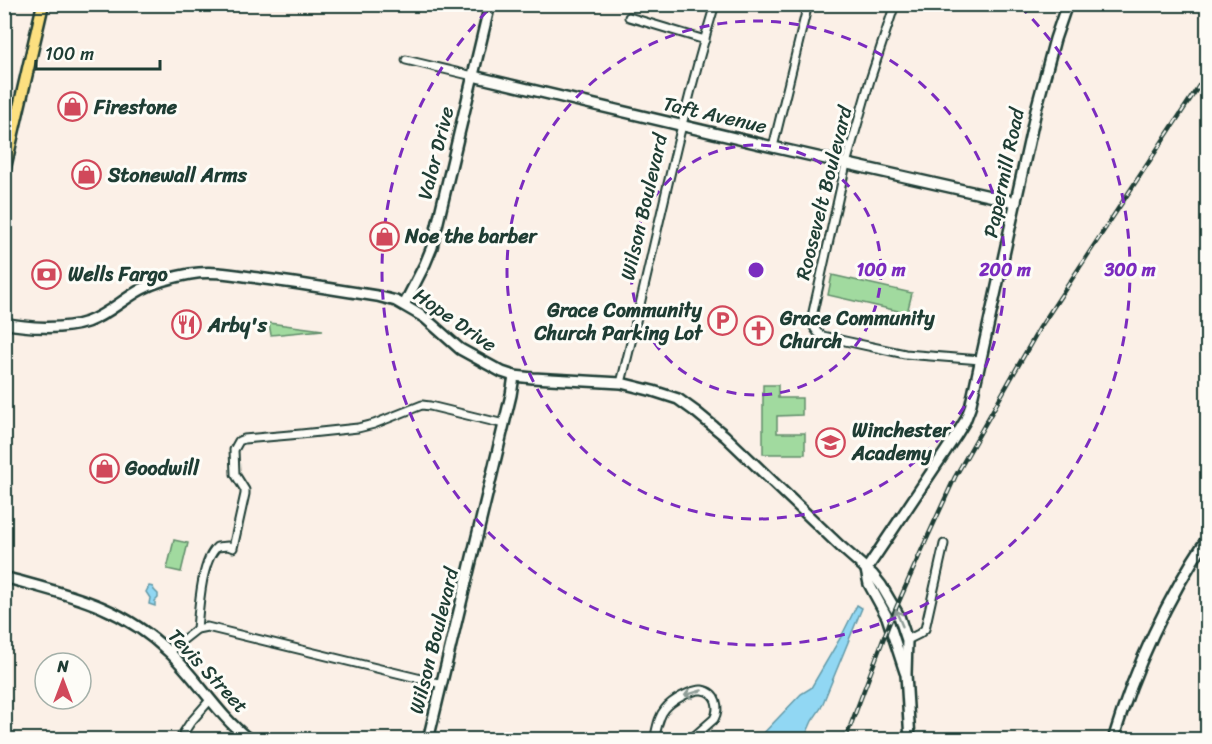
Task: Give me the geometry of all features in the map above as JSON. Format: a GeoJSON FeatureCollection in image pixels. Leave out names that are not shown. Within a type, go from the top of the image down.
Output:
{"type":"FeatureCollection","features":[{"type":"Feature","properties":{"kind":"main road"},"geometry":{"type":"LineString","coordinates":[[4,172],[43,4]]}},
{"type":"Feature","properties":{"kind":"street","name":"Valor Drive"},"geometry":{"type":"LineString","coordinates":[[404,305],[432,247],[490,4]]}},
{"type":"Feature","properties":{"kind":"street","name":"Wilson Boulevard"},"geometry":{"type":"LineString","coordinates":[[621,383],[681,126],[716,4]]}},
{"type":"Feature","properties":{"kind":"street"},"geometry":{"type":"LineString","coordinates":[[774,147],[808,4]]}},
{"type":"Feature","properties":{"kind":"street","name":"Roosevelt Boulevard"},"geometry":{"type":"LineString","coordinates":[[895,4],[846,164],[812,324],[816,332],[823,336],[898,353],[981,360]]}},
{"type":"Feature","properties":{"kind":"street","name":"Papermill Road"},"geometry":{"type":"LineString","coordinates":[[866,570],[965,421],[970,408],[1040,95],[1067,4]]}},
{"type":"Feature","properties":{"kind":"street"},"geometry":{"type":"LineString","coordinates":[[629,17],[705,40]]}},
{"type":"Feature","properties":{"kind":"street","name":"Taft Avenue"},"geometry":{"type":"LineString","coordinates":[[406,60],[681,126],[1016,202]]}},
{"type":"Feature","properties":{"kind":"street","name":"Hope Drive"},"geometry":{"type":"LineString","coordinates":[[4,323],[32,328],[76,325],[102,315],[140,289],[155,283],[181,276],[207,273],[387,298],[425,318],[460,349],[502,372],[514,376],[621,383],[678,399],[725,436],[866,570]]}},
{"type":"Feature","properties":{"kind":"street","name":"Wilson Boulevard"},"geometry":{"type":"LineString","coordinates":[[428,740],[514,376]]}},
{"type":"Feature","properties":{"kind":"street"},"geometry":{"type":"LineString","coordinates":[[197,629],[200,597],[209,556],[222,546],[233,548],[236,537],[245,494],[235,474],[234,450],[239,441],[358,428],[422,405],[504,424]]}},
{"type":"Feature","properties":{"kind":"street"},"geometry":{"type":"LineString","coordinates":[[1113,740],[1130,687],[1148,642],[1177,586],[1208,537]]}},
{"type":"Feature","properties":{"kind":"street"},"geometry":{"type":"LineString","coordinates":[[907,640],[925,629],[944,544]]}},
{"type":"Feature","properties":{"kind":"street"},"geometry":{"type":"LineString","coordinates":[[866,570],[881,585],[899,616],[907,640],[906,674],[910,740]]}},
{"type":"Feature","properties":{"kind":"street"},"geometry":{"type":"LineString","coordinates":[[866,570],[869,584],[887,617],[906,674]]}},
{"type":"Feature","properties":{"kind":"street","name":"Tevis Street"},"geometry":{"type":"LineString","coordinates":[[4,577],[77,597],[112,611],[142,629],[169,651],[233,726],[250,740]]}},
{"type":"Feature","properties":{"kind":"street"},"geometry":{"type":"LineString","coordinates":[[169,651],[197,629],[207,627],[442,684]]}},
{"type":"Feature","properties":{"kind":"street"},"geometry":{"type":"LineString","coordinates":[[654,740],[660,717],[669,704],[696,691],[707,692],[715,698],[718,709],[714,719],[690,740]]}},
{"type":"Feature","properties":{"kind":"street"},"geometry":{"type":"LineString","coordinates":[[179,740],[210,700]]}},
{"type":"Feature","properties":{"kind":"green space"},"geometry":{"type":"Polygon","coordinates":[[[832,275],[912,293],[907,313],[828,295],[832,275]]]}},
{"type":"Feature","properties":{"kind":"green space"},"geometry":{"type":"Polygon","coordinates":[[[269,323],[323,330],[271,335],[269,323]]]}},
{"type":"Feature","properties":{"kind":"green space"},"geometry":{"type":"Polygon","coordinates":[[[763,385],[778,385],[778,398],[802,398],[802,415],[777,416],[777,433],[805,433],[805,454],[763,454],[763,385]]]}},
{"type":"Feature","properties":{"kind":"green space"},"geometry":{"type":"Polygon","coordinates":[[[174,540],[188,543],[181,572],[167,569],[174,540]]]}},
{"type":"Feature","properties":{"kind":"water"},"geometry":{"type":"Polygon","coordinates":[[[149,586],[153,587],[158,594],[155,606],[149,604],[150,598],[146,592],[149,586]]]}},
{"type":"Feature","properties":{"kind":"water"},"geometry":{"type":"Polygon","coordinates":[[[857,605],[862,608],[821,708],[804,739],[758,739],[801,694],[811,688],[857,605]]]}},
{"type":"Feature","properties":{"kind":"railway"},"geometry":{"type":"LineString","coordinates":[[845,740],[889,624],[955,477],[1039,329],[1208,72]]}},
{"type":"Feature","properties":{"kind":"place","name":"Firestone"},"geometry":{"type":"Point","coordinates":[73,107]}},
{"type":"Feature","properties":{"kind":"place","name":"Stonewall Arms"},"geometry":{"type":"Point","coordinates":[87,175]}},
{"type":"Feature","properties":{"kind":"place","name":"Noe the barber"},"geometry":{"type":"Point","coordinates":[384,236]}},
{"type":"Feature","properties":{"kind":"place","name":"Wells Fargo"},"geometry":{"type":"Point","coordinates":[47,274]}},
{"type":"Feature","properties":{"kind":"place","name":"Grace Community Church Parking Lot"},"geometry":{"type":"Point","coordinates":[723,321]}},
{"type":"Feature","properties":{"kind":"place","name":"Arby's"},"geometry":{"type":"Point","coordinates":[187,325]}},
{"type":"Feature","properties":{"kind":"place","name":"Grace Community Church"},"geometry":{"type":"Point","coordinates":[759,330]}},
{"type":"Feature","properties":{"kind":"place","name":"Winchester Academy"},"geometry":{"type":"Point","coordinates":[831,442]}},
{"type":"Feature","properties":{"kind":"place","name":"Goodwill"},"geometry":{"type":"Point","coordinates":[104,468]}}]}
